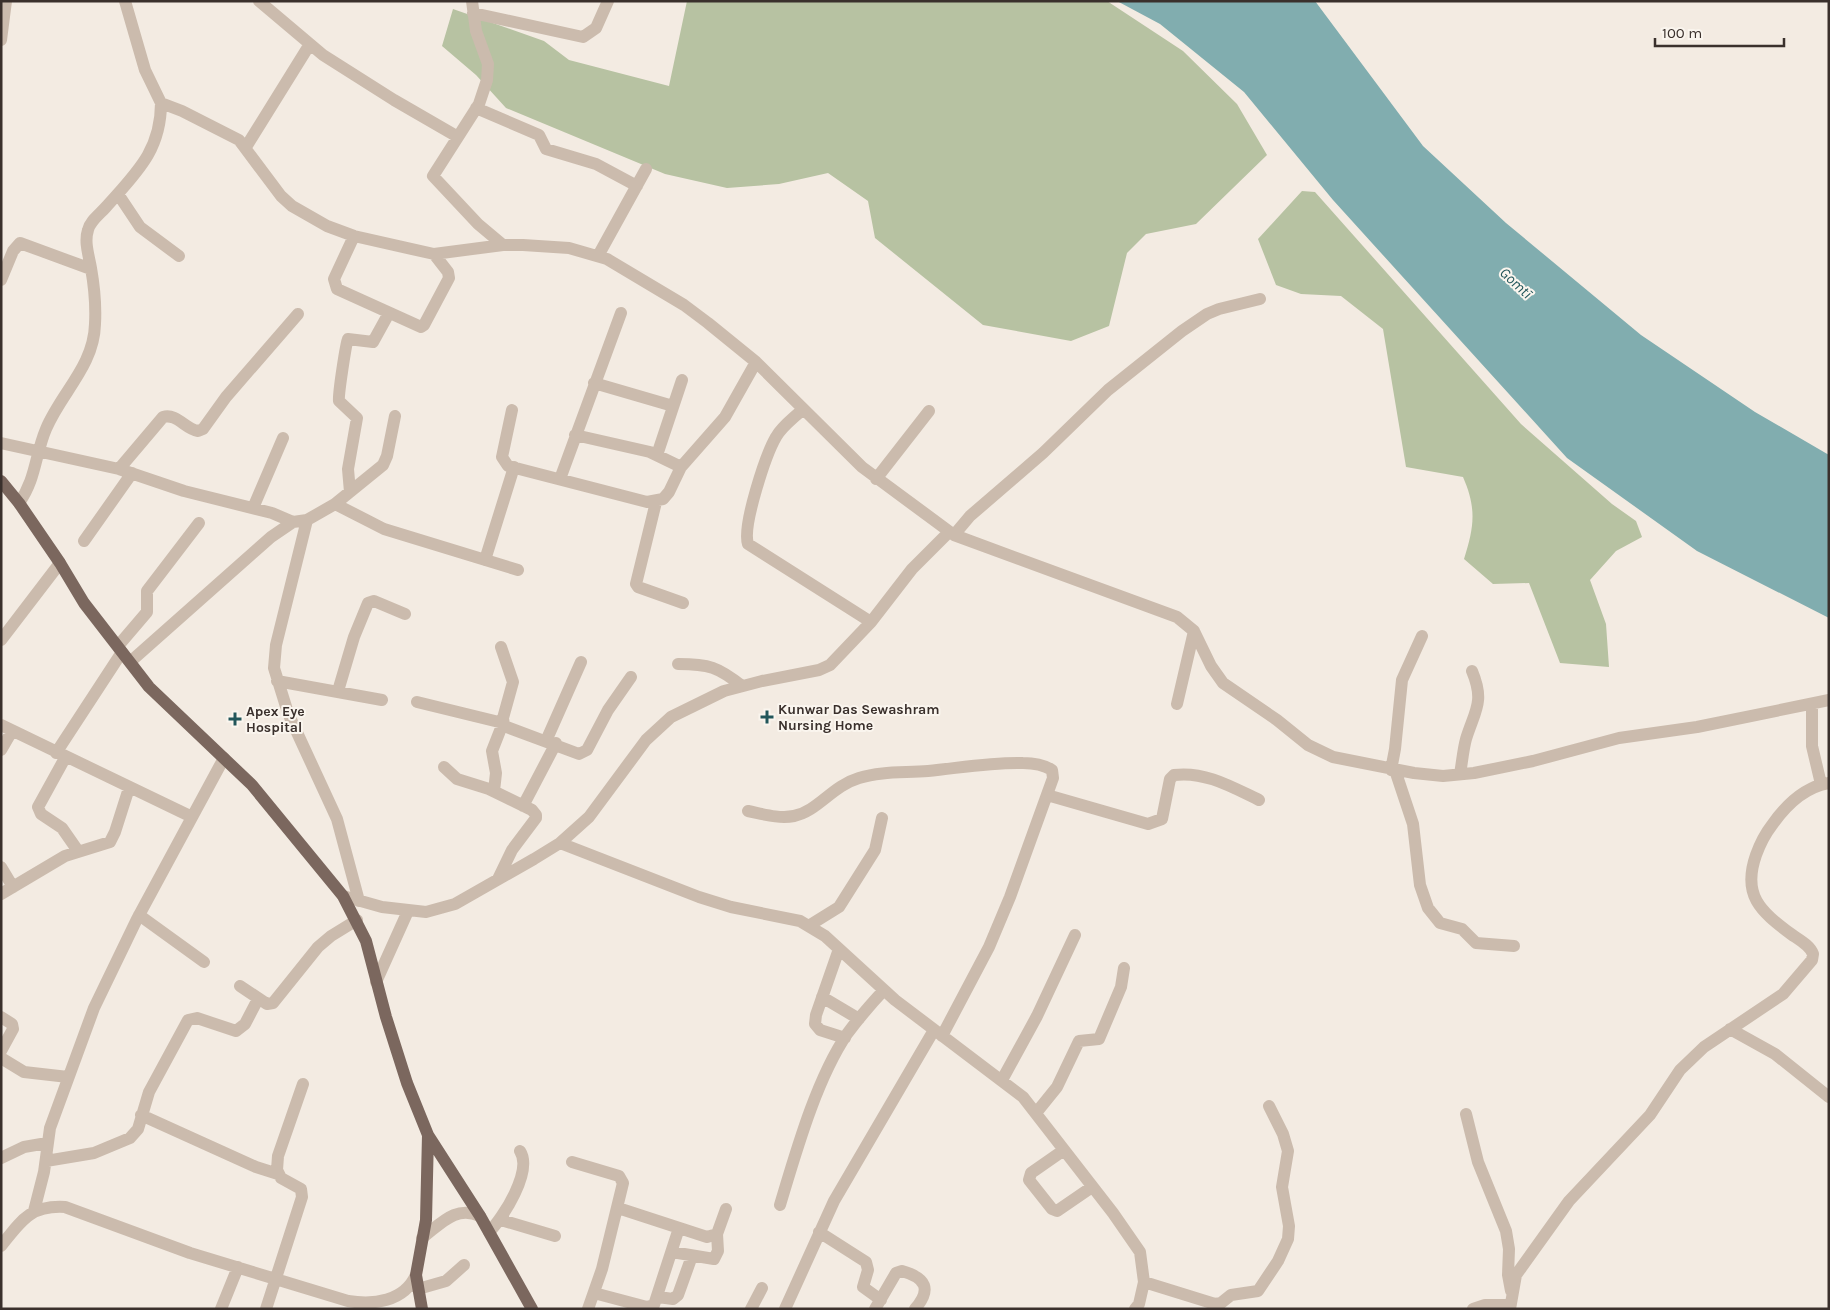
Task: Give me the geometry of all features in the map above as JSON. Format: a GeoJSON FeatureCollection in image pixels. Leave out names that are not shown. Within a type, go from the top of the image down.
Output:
{"type":"FeatureCollection","features":[{"type":"Feature","properties":{"kind":"main road"},"geometry":{"type":"LineString","coordinates":[[1,481],[19,503],[60,563],[84,603],[149,687],[252,785],[343,896],[366,941],[376,982],[407,1083],[428,1135],[480,1216],[532,1309]]}},
{"type":"Feature","properties":{"kind":"main road"},"geometry":{"type":"LineString","coordinates":[[422,1309],[416,1276],[427,1197],[428,1135]]}},
{"type":"Feature","properties":{"kind":"street"},"geometry":{"type":"LineString","coordinates":[[1,40],[6,1]]}},
{"type":"Feature","properties":{"kind":"street"},"geometry":{"type":"LineString","coordinates":[[19,503],[32,481],[39,451],[50,418],[86,363],[92,348],[95,324],[88,252],[88,230],[147,159],[155,144],[161,121],[161,103],[145,70],[125,1]]}},
{"type":"Feature","properties":{"kind":"street"},"geometry":{"type":"LineString","coordinates":[[259,1],[310,44],[394,100],[458,137]]}},
{"type":"Feature","properties":{"kind":"street"},"geometry":{"type":"LineString","coordinates":[[502,245],[478,224],[433,176],[483,94],[488,64],[476,31],[472,7],[583,38],[596,28],[608,1]]}},
{"type":"Feature","properties":{"kind":"street"},"geometry":{"type":"LineString","coordinates":[[246,147],[310,44]]}},
{"type":"Feature","properties":{"kind":"street"},"geometry":{"type":"LineString","coordinates":[[161,103],[226,132],[246,147],[281,196],[292,206],[327,226],[354,236],[434,254],[502,245],[569,248],[607,259],[684,305],[756,362],[862,467],[951,533],[1177,617],[1194,631],[1211,666],[1223,683],[1308,745],[1333,757],[1393,770],[1443,776],[1506,767],[1619,738],[1698,727],[1829,700]]}},
{"type":"Feature","properties":{"kind":"street"},"geometry":{"type":"LineString","coordinates":[[476,108],[539,135],[546,149],[596,164],[637,186]]}},
{"type":"Feature","properties":{"kind":"street"},"geometry":{"type":"LineString","coordinates":[[598,256],[646,169]]}},
{"type":"Feature","properties":{"kind":"street"},"geometry":{"type":"LineString","coordinates":[[118,194],[144,231],[179,256]]}},
{"type":"Feature","properties":{"kind":"street"},"geometry":{"type":"LineString","coordinates":[[354,236],[334,284],[337,290],[421,327],[424,325],[449,278],[448,272],[434,254]]}},
{"type":"Feature","properties":{"kind":"street"},"geometry":{"type":"LineString","coordinates":[[1,280],[13,250],[20,243],[91,269]]}},
{"type":"Feature","properties":{"kind":"street"},"geometry":{"type":"LineString","coordinates":[[343,896],[408,911],[426,912],[440,909],[454,904],[560,843],[589,818],[658,727],[689,708],[742,686],[819,670],[838,658],[871,622],[912,569],[1042,453],[1108,390],[1182,331],[1219,309],[1260,299]]}},
{"type":"Feature","properties":{"kind":"street"},"geometry":{"type":"LineString","coordinates":[[350,492],[348,469],[357,418],[338,401],[344,371],[345,347],[348,339],[352,338],[373,342],[390,313]]}},
{"type":"Feature","properties":{"kind":"street"},"geometry":{"type":"LineString","coordinates":[[560,479],[574,435],[621,313]]}},
{"type":"Feature","properties":{"kind":"street"},"geometry":{"type":"LineString","coordinates":[[84,542],[126,471],[162,417],[174,417],[193,430],[203,429],[226,397],[298,314]]}},
{"type":"Feature","properties":{"kind":"street"},"geometry":{"type":"LineString","coordinates":[[512,410],[502,457],[508,466],[647,502],[656,502],[663,499],[669,492],[681,467],[717,428],[756,362]]}},
{"type":"Feature","properties":{"kind":"street"},"geometry":{"type":"LineString","coordinates":[[657,455],[682,380]]}},
{"type":"Feature","properties":{"kind":"street"},"geometry":{"type":"LineString","coordinates":[[594,383],[673,406]]}},
{"type":"Feature","properties":{"kind":"street"},"geometry":{"type":"LineString","coordinates":[[803,409],[777,435],[769,450],[757,486],[748,531],[748,544],[871,622]]}},
{"type":"Feature","properties":{"kind":"street"},"geometry":{"type":"LineString","coordinates":[[876,479],[928,411]]}},
{"type":"Feature","properties":{"kind":"street"},"geometry":{"type":"LineString","coordinates":[[130,662],[271,537],[293,522],[307,520],[335,504],[383,464],[387,456],[395,416]]}},
{"type":"Feature","properties":{"kind":"street"},"geometry":{"type":"LineString","coordinates":[[574,435],[657,455],[681,467]]}},
{"type":"Feature","properties":{"kind":"street"},"geometry":{"type":"LineString","coordinates":[[253,508],[283,438]]}},
{"type":"Feature","properties":{"kind":"street"},"geometry":{"type":"LineString","coordinates":[[1,443],[126,471],[184,491],[253,508],[293,522]]}},
{"type":"Feature","properties":{"kind":"street"},"geometry":{"type":"LineString","coordinates":[[485,560],[514,467]]}},
{"type":"Feature","properties":{"kind":"street"},"geometry":{"type":"LineString","coordinates":[[656,502],[636,584],[638,587],[682,603]]}},
{"type":"Feature","properties":{"kind":"street"},"geometry":{"type":"LineString","coordinates":[[335,504],[384,529],[518,570]]}},
{"type":"Feature","properties":{"kind":"street"},"geometry":{"type":"LineString","coordinates":[[307,520],[276,645],[274,658],[277,681],[288,713],[336,819],[359,901]]}},
{"type":"Feature","properties":{"kind":"street"},"geometry":{"type":"LineString","coordinates":[[78,851],[62,828],[41,814],[38,807],[60,756],[120,649],[147,612],[148,591],[199,523]]}},
{"type":"Feature","properties":{"kind":"street"},"geometry":{"type":"LineString","coordinates":[[1,640],[60,563]]}},
{"type":"Feature","properties":{"kind":"street"},"geometry":{"type":"LineString","coordinates":[[338,692],[354,637],[368,603],[374,601],[405,614]]}},
{"type":"Feature","properties":{"kind":"street"},"geometry":{"type":"LineString","coordinates":[[1177,704],[1194,631]]}},
{"type":"Feature","properties":{"kind":"street"},"geometry":{"type":"LineString","coordinates":[[1422,636],[1400,686],[1393,770],[1413,824],[1420,885],[1434,916],[1445,926],[1462,929],[1476,944],[1514,946]]}},
{"type":"Feature","properties":{"kind":"street"},"geometry":{"type":"LineString","coordinates":[[494,791],[496,773],[492,751],[503,723],[513,682],[501,647]]}},
{"type":"Feature","properties":{"kind":"street"},"geometry":{"type":"LineString","coordinates":[[523,806],[551,742],[581,662]]}},
{"type":"Feature","properties":{"kind":"street"},"geometry":{"type":"LineString","coordinates":[[678,664],[700,664],[717,667],[742,686]]}},
{"type":"Feature","properties":{"kind":"street"},"geometry":{"type":"LineString","coordinates":[[1460,774],[1466,740],[1479,703],[1479,692],[1472,671]]}},
{"type":"Feature","properties":{"kind":"street"},"geometry":{"type":"LineString","coordinates":[[417,702],[503,723],[506,728],[551,742],[579,754],[585,753],[608,710],[631,677]]}},
{"type":"Feature","properties":{"kind":"street"},"geometry":{"type":"LineString","coordinates":[[277,681],[382,700]]}},
{"type":"Feature","properties":{"kind":"street"},"geometry":{"type":"LineString","coordinates":[[1511,1305],[1516,1276],[1569,1201],[1650,1114],[1686,1065],[1704,1047],[1784,994],[1812,960],[1813,954],[1808,947],[1769,916],[1757,903],[1750,882],[1761,842],[1770,827],[1784,809],[1798,796],[1825,783],[1812,746],[1812,704]]}},
{"type":"Feature","properties":{"kind":"street"},"geometry":{"type":"LineString","coordinates":[[1,750],[6,728],[60,756],[192,818]]}},
{"type":"Feature","properties":{"kind":"street"},"geometry":{"type":"LineString","coordinates":[[34,1211],[46,1161],[47,1143],[54,1115],[94,1008],[139,915],[224,758]]}},
{"type":"Feature","properties":{"kind":"street"},"geometry":{"type":"LineString","coordinates":[[748,811],[775,817],[794,816],[813,808],[839,787],[861,778],[1008,763],[1038,764],[1052,770],[1053,778],[990,947],[837,1195],[785,1309]]}},
{"type":"Feature","properties":{"kind":"street"},"geometry":{"type":"LineString","coordinates":[[444,767],[457,779],[494,791],[535,813],[536,818],[512,850],[498,879]]}},
{"type":"Feature","properties":{"kind":"street"},"geometry":{"type":"LineString","coordinates":[[1046,795],[1148,824],[1162,820],[1170,779],[1174,775],[1191,775],[1219,780],[1259,800]]}},
{"type":"Feature","properties":{"kind":"street"},"geometry":{"type":"LineString","coordinates":[[1,867],[7,890],[50,864],[78,851],[110,842],[116,832],[129,788]]}},
{"type":"Feature","properties":{"kind":"street"},"geometry":{"type":"LineString","coordinates":[[810,925],[838,907],[875,850],[882,818]]}},
{"type":"Feature","properties":{"kind":"street"},"geometry":{"type":"LineString","coordinates":[[560,843],[699,897],[730,907],[800,921],[810,925],[884,990],[1023,1097],[1140,1252],[1144,1282],[1139,1304],[1135,1309]]}},
{"type":"Feature","properties":{"kind":"street"},"geometry":{"type":"LineString","coordinates":[[376,982],[408,911]]}},
{"type":"Feature","properties":{"kind":"street"},"geometry":{"type":"LineString","coordinates":[[139,915],[204,962]]}},
{"type":"Feature","properties":{"kind":"street"},"geometry":{"type":"LineString","coordinates":[[240,986],[267,1004],[277,1000],[318,948],[331,936],[356,920]]}},
{"type":"Feature","properties":{"kind":"street"},"geometry":{"type":"LineString","coordinates":[[1002,1080],[1037,1016],[1075,935]]}},
{"type":"Feature","properties":{"kind":"street"},"geometry":{"type":"LineString","coordinates":[[839,949],[814,1020],[816,1027],[845,1038]]}},
{"type":"Feature","properties":{"kind":"street"},"geometry":{"type":"LineString","coordinates":[[1036,1113],[1057,1087],[1079,1041],[1099,1038],[1121,987],[1124,968]]}},
{"type":"Feature","properties":{"kind":"street"},"geometry":{"type":"LineString","coordinates":[[780,1205],[804,1128],[827,1072],[845,1038],[884,990]]}},
{"type":"Feature","properties":{"kind":"street"},"geometry":{"type":"LineString","coordinates":[[822,997],[859,1019]]}},
{"type":"Feature","properties":{"kind":"street"},"geometry":{"type":"LineString","coordinates":[[46,1161],[94,1153],[130,1138],[134,1134],[149,1092],[188,1020],[197,1018],[236,1030],[245,1024],[258,999]]}},
{"type":"Feature","properties":{"kind":"street"},"geometry":{"type":"LineString","coordinates":[[1,1017],[12,1024],[13,1029],[1,1051]]}},
{"type":"Feature","properties":{"kind":"street"},"geometry":{"type":"LineString","coordinates":[[1730,1029],[1775,1054],[1829,1097]]}},
{"type":"Feature","properties":{"kind":"street"},"geometry":{"type":"LineString","coordinates":[[1,1058],[24,1072],[68,1077]]}},
{"type":"Feature","properties":{"kind":"street"},"geometry":{"type":"LineString","coordinates":[[278,1174],[278,1156],[303,1084]]}},
{"type":"Feature","properties":{"kind":"street"},"geometry":{"type":"LineString","coordinates":[[1144,1282],[1218,1304],[1230,1295],[1252,1294],[1260,1289],[1283,1251],[1289,1232],[1282,1187],[1288,1151],[1283,1134],[1269,1106]]}},
{"type":"Feature","properties":{"kind":"street"},"geometry":{"type":"LineString","coordinates":[[1466,1114],[1478,1162],[1506,1231],[1509,1249],[1508,1275],[1511,1305]]}},
{"type":"Feature","properties":{"kind":"street"},"geometry":{"type":"LineString","coordinates":[[141,1115],[256,1167],[278,1174],[281,1178],[301,1189],[302,1193],[266,1309]]}},
{"type":"Feature","properties":{"kind":"street"},"geometry":{"type":"LineString","coordinates":[[1,1158],[24,1147],[47,1143]]}},
{"type":"Feature","properties":{"kind":"street"},"geometry":{"type":"LineString","coordinates":[[1064,1150],[1031,1173],[1029,1180],[1052,1209],[1057,1211],[1092,1187]]}},
{"type":"Feature","properties":{"kind":"street"},"geometry":{"type":"LineString","coordinates":[[489,1232],[501,1220],[513,1200],[523,1164],[520,1151]]}},
{"type":"Feature","properties":{"kind":"street"},"geometry":{"type":"LineString","coordinates":[[572,1162],[621,1178],[623,1189],[588,1309]]}},
{"type":"Feature","properties":{"kind":"street"},"geometry":{"type":"LineString","coordinates":[[1,1246],[20,1222],[34,1211],[50,1206],[80,1211],[190,1253],[370,1307],[387,1301],[400,1293],[413,1282],[416,1276]]}},
{"type":"Feature","properties":{"kind":"street"},"geometry":{"type":"LineString","coordinates":[[618,1208],[707,1237],[717,1234]]}},
{"type":"Feature","properties":{"kind":"street"},"geometry":{"type":"LineString","coordinates":[[672,1252],[714,1259],[718,1251],[717,1234],[726,1209]]}},
{"type":"Feature","properties":{"kind":"street"},"geometry":{"type":"LineString","coordinates":[[422,1238],[445,1218],[456,1213],[480,1216]]}},
{"type":"Feature","properties":{"kind":"street"},"geometry":{"type":"LineString","coordinates":[[501,1220],[554,1236]]}},
{"type":"Feature","properties":{"kind":"street"},"geometry":{"type":"LineString","coordinates":[[594,1292],[630,1306],[651,1307],[658,1297],[679,1228]]}},
{"type":"Feature","properties":{"kind":"street"},"geometry":{"type":"LineString","coordinates":[[819,1232],[866,1262],[868,1270],[863,1287],[878,1304],[896,1273],[904,1271],[924,1284],[926,1295],[914,1309]]}},
{"type":"Feature","properties":{"kind":"street"},"geometry":{"type":"LineString","coordinates":[[658,1297],[673,1299],[678,1295],[692,1256]]}},
{"type":"Feature","properties":{"kind":"street"},"geometry":{"type":"LineString","coordinates":[[418,1289],[446,1281],[464,1265]]}},
{"type":"Feature","properties":{"kind":"street"},"geometry":{"type":"LineString","coordinates":[[221,1309],[238,1267]]}},
{"type":"Feature","properties":{"kind":"street"},"geometry":{"type":"LineString","coordinates":[[751,1309],[762,1288]]}},
{"type":"Feature","properties":{"kind":"street"},"geometry":{"type":"LineString","coordinates":[[1473,1309],[1485,1305],[1511,1305]]}},
{"type":"Feature","properties":{"kind":"green space"},"geometry":{"type":"Polygon","coordinates":[[[687,1],[1107,1],[1183,51],[1237,104],[1267,155],[1196,224],[1146,234],[1127,253],[1109,326],[1071,341],[983,325],[875,238],[868,201],[828,173],[779,184],[727,188],[665,174],[506,108],[476,75],[442,46],[453,9],[544,41],[569,60],[669,86],[687,1]]]}},
{"type":"Feature","properties":{"kind":"green space"},"geometry":{"type":"Polygon","coordinates":[[[1302,191],[1315,192],[1521,424],[1612,504],[1636,521],[1642,537],[1616,551],[1590,580],[1606,624],[1609,667],[1560,663],[1529,583],[1493,584],[1464,559],[1472,527],[1472,509],[1467,488],[1463,477],[1406,467],[1383,329],[1341,296],[1301,294],[1276,285],[1258,239],[1302,191]]]}},
{"type":"Feature","properties":{"kind":"water","name":"Gomtī"},"geometry":{"type":"Polygon","coordinates":[[[1117,1],[1315,1],[1423,146],[1506,223],[1641,335],[1755,412],[1829,455],[1829,618],[1697,551],[1567,458],[1333,200],[1244,92],[1160,24],[1117,1]]]}},
{"type":"Feature","properties":{"kind":"place","name":"Kunwar Das Sewashram Nursing Home"},"geometry":{"type":"Point","coordinates":[767,717]}},
{"type":"Feature","properties":{"kind":"place","name":"Apex Eye Hospital"},"geometry":{"type":"Point","coordinates":[235,719]}}]}
